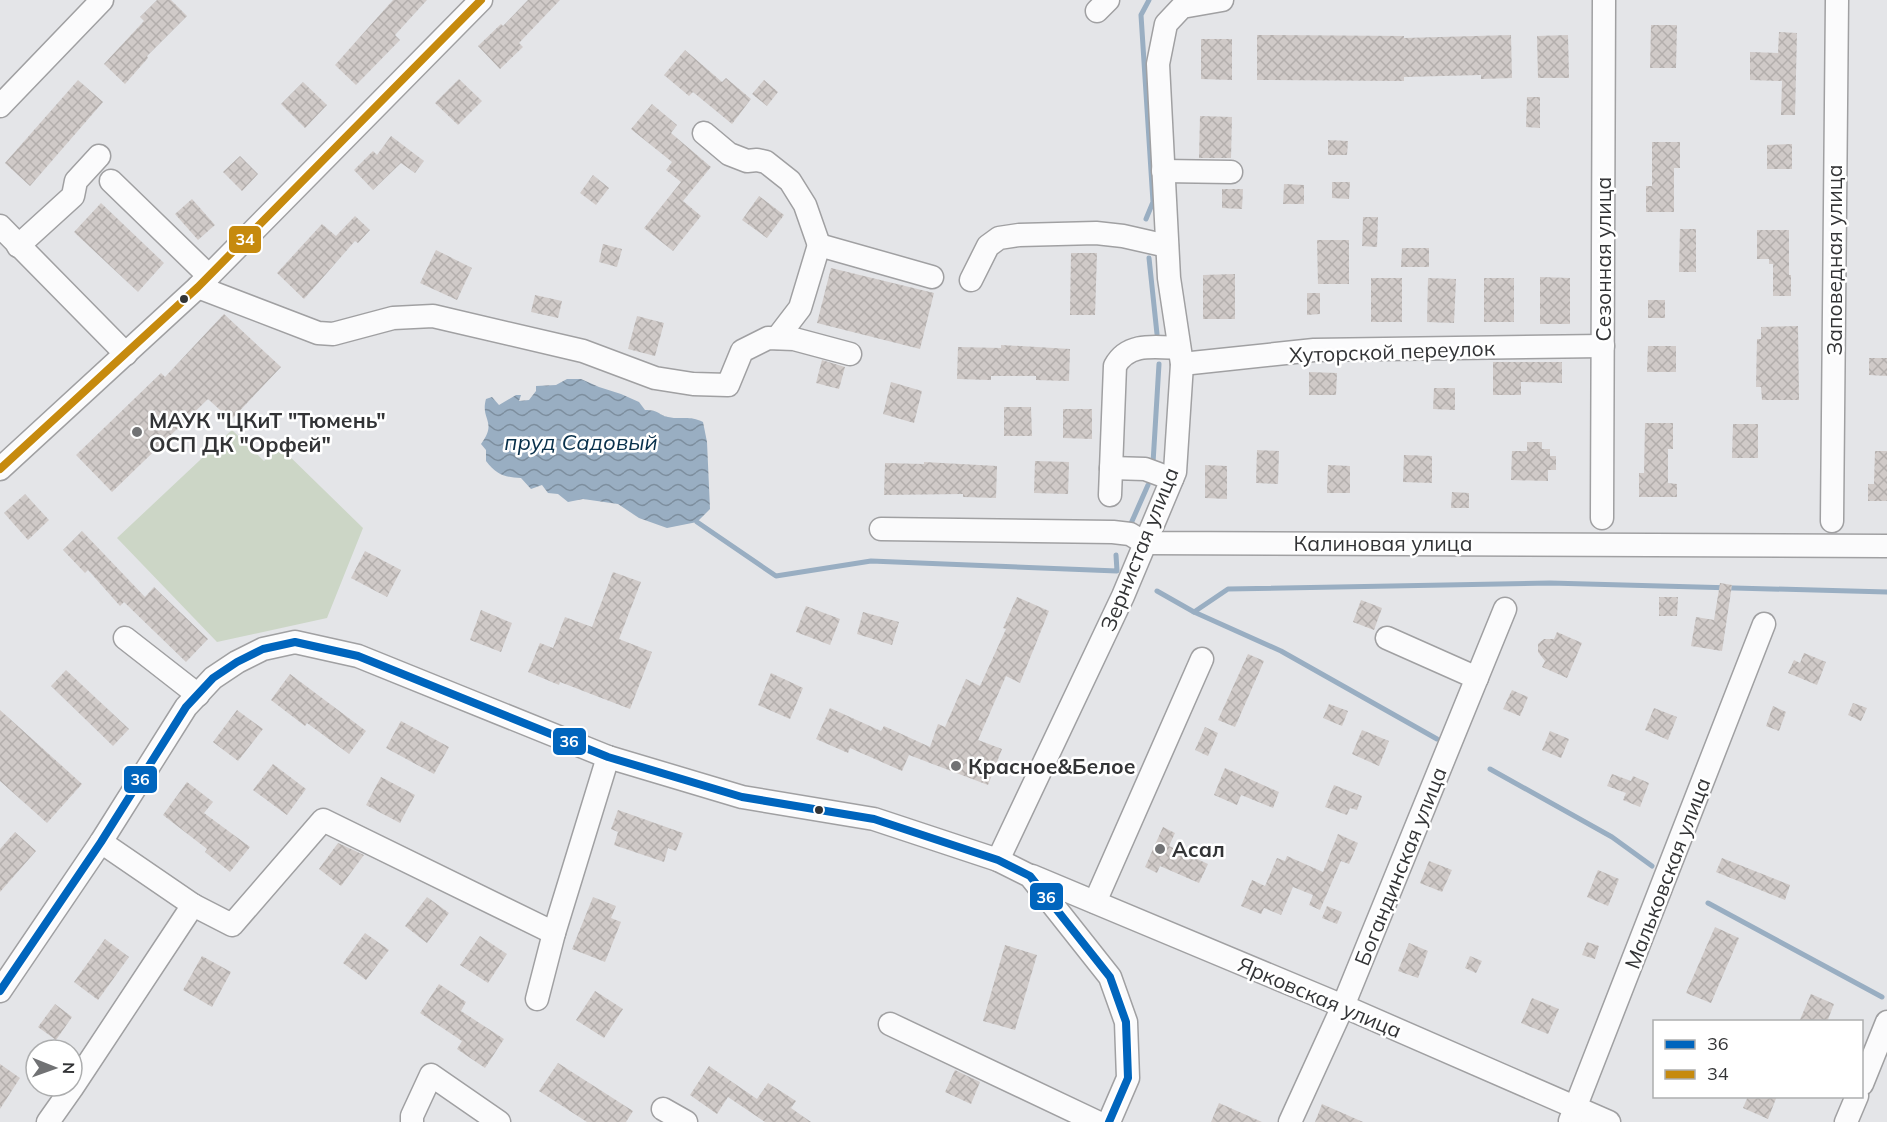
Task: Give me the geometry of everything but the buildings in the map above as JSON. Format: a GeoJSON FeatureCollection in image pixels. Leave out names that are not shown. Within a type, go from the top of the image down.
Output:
{"type":"FeatureCollection","features":[{"type":"Feature","properties":{"kind":"street"},"geometry":{"type":"LineString","coordinates":[[0,106],[102,0]]}},
{"type":"Feature","properties":{"kind":"street"},"geometry":{"type":"LineString","coordinates":[[0,469],[204,282],[481,0]]}},
{"type":"Feature","properties":{"kind":"street","name":"Сезонная улица"},"geometry":{"type":"LineString","coordinates":[[1602,518],[1604,0]]}},
{"type":"Feature","properties":{"kind":"street","name":"Заповедная улица"},"geometry":{"type":"LineString","coordinates":[[1832,521],[1837,0]]}},
{"type":"Feature","properties":{"kind":"street","name":"Зернистая улица"},"geometry":{"type":"LineString","coordinates":[[998,860],[1123,596],[1175,472],[1181,356],[1169,278],[1158,64],[1166,24],[1182,7],[1211,1]]}},
{"type":"Feature","properties":{"kind":"street"},"geometry":{"type":"LineString","coordinates":[[704,133],[729,154],[747,161],[766,162],[790,181],[805,205],[819,245],[800,308],[777,338]]}},
{"type":"Feature","properties":{"kind":"street"},"geometry":{"type":"LineString","coordinates":[[18,246],[73,196],[76,181],[99,156]]}},
{"type":"Feature","properties":{"kind":"street"},"geometry":{"type":"LineString","coordinates":[[1163,171],[1231,172]]}},
{"type":"Feature","properties":{"kind":"street"},"geometry":{"type":"LineString","coordinates":[[111,181],[204,282],[318,333],[333,334],[393,318],[433,316],[583,351],[655,378],[693,384],[728,385],[742,351],[768,338],[795,339],[850,354]]}},
{"type":"Feature","properties":{"kind":"street"},"geometry":{"type":"LineString","coordinates":[[0,226],[126,354]]}},
{"type":"Feature","properties":{"kind":"street"},"geometry":{"type":"LineString","coordinates":[[971,280],[988,246],[999,238],[1019,235],[1096,233],[1167,246]]}},
{"type":"Feature","properties":{"kind":"street"},"geometry":{"type":"LineString","coordinates":[[819,245],[932,277]]}},
{"type":"Feature","properties":{"kind":"street","name":"Хуторской переулок"},"geometry":{"type":"LineString","coordinates":[[1111,468],[1115,366],[1120,357],[1130,350],[1142,347],[1181,356],[1314,350],[1603,346]]}},
{"type":"Feature","properties":{"kind":"street"},"geometry":{"type":"LineString","coordinates":[[1110,495],[1111,468],[1145,469],[1172,479]]}},
{"type":"Feature","properties":{"kind":"street","name":"Калиновая улица"},"geometry":{"type":"LineString","coordinates":[[881,529],[1113,532],[1130,534],[1145,543],[1887,546]]}},
{"type":"Feature","properties":{"kind":"street","name":"Богандинская улица"},"geometry":{"type":"LineString","coordinates":[[1290,1122],[1343,1006],[1505,609]]}},
{"type":"Feature","properties":{"kind":"street","name":"Мальковская улица"},"geometry":{"type":"LineString","coordinates":[[1573,1115],[1764,624]]}},
{"type":"Feature","properties":{"kind":"street"},"geometry":{"type":"LineString","coordinates":[[125,638],[198,695]]}},
{"type":"Feature","properties":{"kind":"street"},"geometry":{"type":"LineString","coordinates":[[1387,638],[1477,678]]}},
{"type":"Feature","properties":{"kind":"street","name":"Ярковская улица"},"geometry":{"type":"LineString","coordinates":[[0,989],[101,842],[186,707],[213,678],[237,662],[263,649],[295,642],[358,656],[608,758],[742,797],[874,819],[998,860],[1030,876],[1343,1006],[1573,1115],[1609,1122]]}},
{"type":"Feature","properties":{"kind":"street"},"geometry":{"type":"LineString","coordinates":[[1095,902],[1202,659]]}},
{"type":"Feature","properties":{"kind":"street"},"geometry":{"type":"LineString","coordinates":[[537,999],[554,933],[608,758]]}},
{"type":"Feature","properties":{"kind":"street"},"geometry":{"type":"LineString","coordinates":[[101,842],[193,905],[232,925],[323,820],[554,933]]}},
{"type":"Feature","properties":{"kind":"street"},"geometry":{"type":"LineString","coordinates":[[1030,876],[1110,977],[1126,1022],[1128,1078],[1109,1122]]}},
{"type":"Feature","properties":{"kind":"street"},"geometry":{"type":"LineString","coordinates":[[48,1122],[193,905]]}},
{"type":"Feature","properties":{"kind":"street"},"geometry":{"type":"LineString","coordinates":[[1863,1082],[1887,1022]]}},
{"type":"Feature","properties":{"kind":"street"},"geometry":{"type":"LineString","coordinates":[[890,1024],[1097,1122]]}},
{"type":"Feature","properties":{"kind":"street"},"geometry":{"type":"LineString","coordinates":[[412,1122],[412,1116],[431,1075],[500,1122]]}},
{"type":"Feature","properties":{"kind":"street"},"geometry":{"type":"LineString","coordinates":[[1846,1122],[1856,1098]]}},
{"type":"Feature","properties":{"kind":"street"},"geometry":{"type":"LineString","coordinates":[[663,1109],[687,1122]]}},
{"type":"Feature","properties":{"kind":"green space"},"geometry":{"type":"Polygon","coordinates":[[[232,430],[264,461],[280,447],[363,528],[327,618],[217,642],[117,538],[232,430]]]}},
{"type":"Feature","properties":{"kind":"water","name":"пруд Садовый"},"geometry":{"type":"Polygon","coordinates":[[[567,379],[581,379],[621,394],[639,402],[645,410],[668,417],[703,422],[707,442],[710,509],[697,522],[667,528],[639,518],[618,504],[583,499],[568,502],[558,494],[548,493],[542,485],[531,489],[521,478],[501,474],[490,466],[486,461],[486,450],[481,444],[488,430],[485,412],[486,399],[492,397],[499,405],[516,395],[521,395],[519,401],[529,400],[536,391],[536,386],[556,385],[567,379]]]}},
{"type":"Feature","properties":{"kind":"waterway"},"geometry":{"type":"LineString","coordinates":[[1146,219],[1153,202],[1141,15],[1149,0]]}},
{"type":"Feature","properties":{"kind":"waterway"},"geometry":{"type":"LineString","coordinates":[[1149,258],[1157,334]]}},
{"type":"Feature","properties":{"kind":"waterway"},"geometry":{"type":"LineString","coordinates":[[1153,463],[1159,364]]}},
{"type":"Feature","properties":{"kind":"waterway"},"geometry":{"type":"LineString","coordinates":[[1129,528],[1148,485]]}},
{"type":"Feature","properties":{"kind":"waterway"},"geometry":{"type":"LineString","coordinates":[[697,522],[776,576],[871,561],[1117,571],[1116,555]]}},
{"type":"Feature","properties":{"kind":"waterway"},"geometry":{"type":"LineString","coordinates":[[1157,591],[1194,612],[1228,589],[1550,583],[1887,592]]}},
{"type":"Feature","properties":{"kind":"waterway"},"geometry":{"type":"LineString","coordinates":[[1194,612],[1281,651],[1437,739]]}},
{"type":"Feature","properties":{"kind":"waterway"},"geometry":{"type":"LineString","coordinates":[[1490,769],[1612,837],[1652,866]]}},
{"type":"Feature","properties":{"kind":"waterway"},"geometry":{"type":"LineString","coordinates":[[1708,903],[1882,997]]}},
{"type":"Feature","properties":{"kind":"transit line","name":"34"},"geometry":{"type":"LineString","coordinates":[[0,469],[198,287],[481,0]]}},
{"type":"Feature","properties":{"kind":"transit line","name":"36"},"geometry":{"type":"LineString","coordinates":[[0,991],[101,842],[186,707],[213,678],[237,662],[263,649],[295,642],[358,656],[608,757],[742,797],[874,819],[998,860],[1030,876],[1110,977],[1126,1022],[1128,1078],[1109,1122]]}},
{"type":"Feature","properties":{"kind":"place","name":"МАУК \"ЦКиТ \"Тюмень\" ОСП ДК \"Орфей\""},"geometry":{"type":"Point","coordinates":[137,432]}},
{"type":"Feature","properties":{"kind":"place","name":"Красное&Белое"},"geometry":{"type":"Point","coordinates":[956,766]}},
{"type":"Feature","properties":{"kind":"place","name":"Асал"},"geometry":{"type":"Point","coordinates":[1160,849]}}]}
